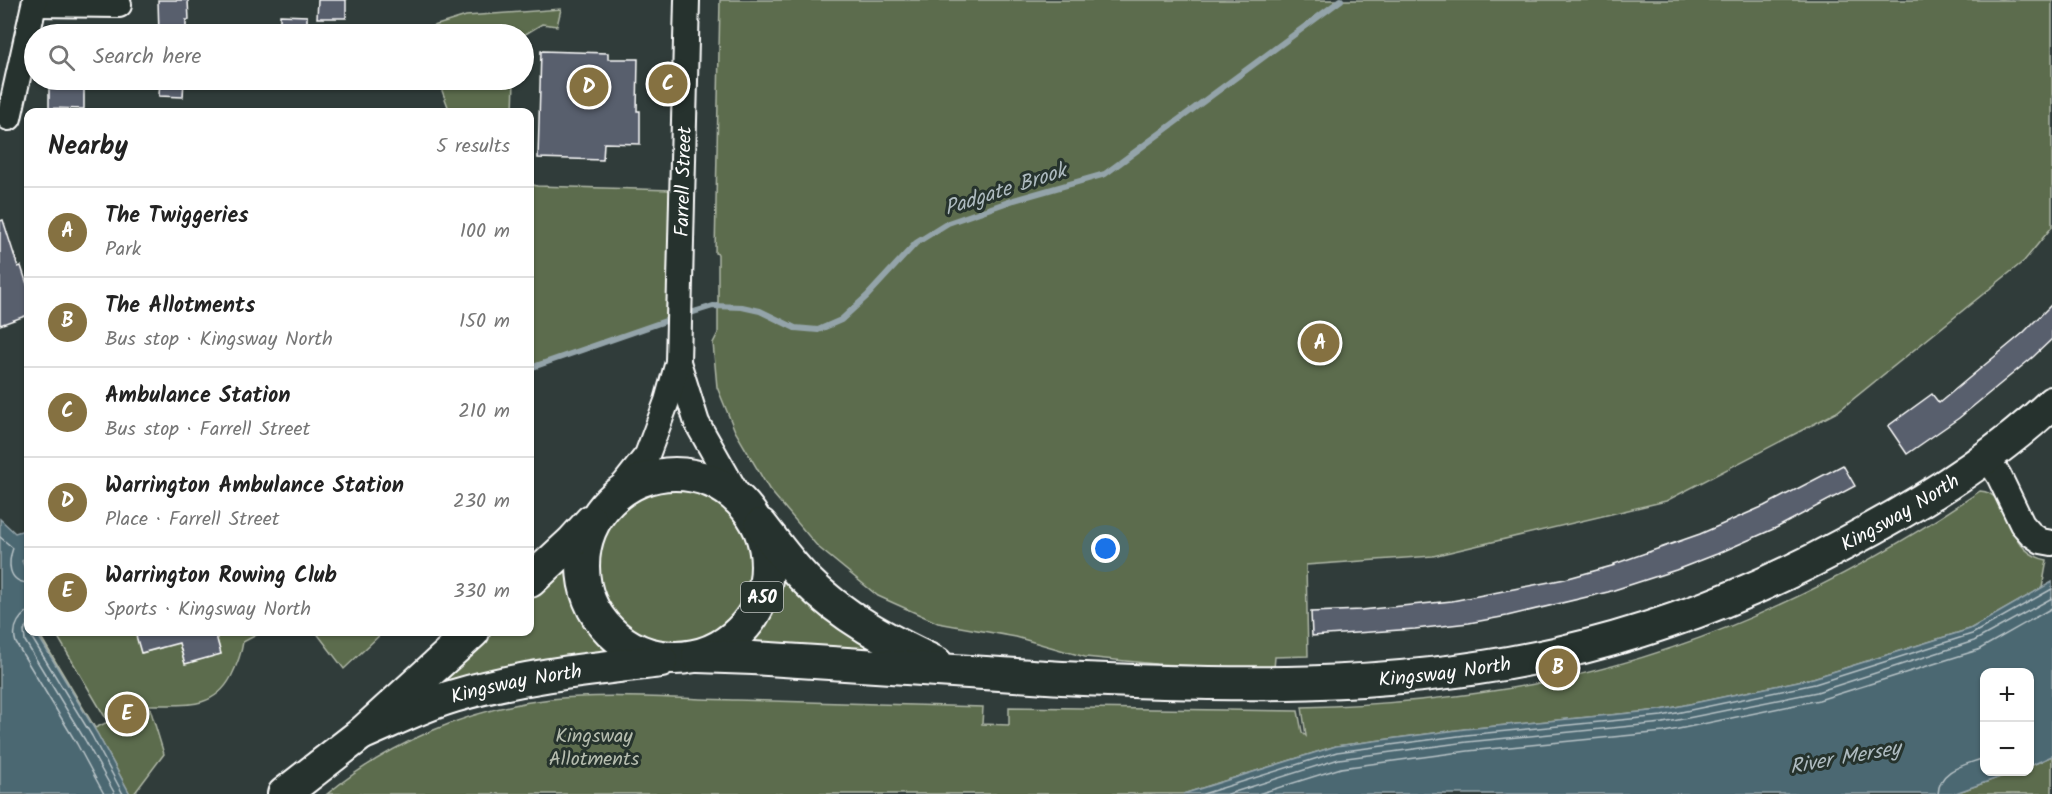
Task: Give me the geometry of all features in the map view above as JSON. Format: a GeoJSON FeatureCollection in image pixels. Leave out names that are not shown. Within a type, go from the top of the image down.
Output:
{"type":"FeatureCollection","features":[{"type":"Feature","properties":{"kind":"main road","name":"Kingsway North"},"geometry":{"type":"LineString","coordinates":[[361,734],[453,696],[514,681],[574,671],[687,658],[753,658],[1142,682],[1280,684],[1378,680],[1464,670],[1554,654],[1640,631],[1718,604],[1780,577],[1886,522],[1986,456],[2052,403]]}},
{"type":"Feature","properties":{"kind":"main road","name":"A50"},"geometry":{"type":"LineString","coordinates":[[534,577],[572,542],[609,501],[640,479],[666,473],[693,474],[718,483],[747,508],[765,543],[768,572],[761,600],[746,626],[724,645],[687,658],[647,655],[620,642],[599,620],[586,593],[582,564],[587,534],[609,501]]}},
{"type":"Feature","properties":{"kind":"main road","name":"Kingsway North"},"geometry":{"type":"LineString","coordinates":[[747,508],[805,579],[851,618],[895,644],[953,671]]}},
{"type":"Feature","properties":{"kind":"main road","name":"Kingsway North"},"geometry":{"type":"LineString","coordinates":[[284,794],[361,734],[469,636]]}},
{"type":"Feature","properties":{"kind":"street","name":"Farrell Street"},"geometry":{"type":"LineString","coordinates":[[609,501],[647,455],[667,401],[678,355],[687,0]]}},
{"type":"Feature","properties":{"kind":"street"},"geometry":{"type":"LineString","coordinates":[[30,24],[35,2],[119,5]]}},
{"type":"Feature","properties":{"kind":"street"},"geometry":{"type":"LineString","coordinates":[[9,118],[24,51]]}},
{"type":"Feature","properties":{"kind":"street","name":"Farrell Street"},"geometry":{"type":"LineString","coordinates":[[678,355],[697,423],[747,508]]}},
{"type":"Feature","properties":{"kind":"street"},"geometry":{"type":"LineString","coordinates":[[1986,456],[1999,476],[2022,524],[2041,541],[2052,543]]}},
{"type":"Feature","properties":{"kind":"green space"},"geometry":{"type":"Polygon","coordinates":[[[720,0],[2052,0],[2052,227],[2024,261],[1837,412],[1666,501],[1433,556],[1306,565],[1308,656],[1275,657],[1274,669],[1156,664],[1085,657],[1016,637],[938,623],[878,596],[818,547],[769,489],[735,431],[717,387],[713,343],[718,333],[718,254],[715,253],[720,0]]]}},
{"type":"Feature","properties":{"kind":"green space"},"geometry":{"type":"Polygon","coordinates":[[[561,9],[557,26],[542,24],[534,29],[534,24],[440,24],[466,16],[561,9]]]}},
{"type":"Feature","properties":{"kind":"green space"},"geometry":{"type":"Polygon","coordinates":[[[442,90],[514,90],[513,108],[448,108],[442,90]]]}},
{"type":"Feature","properties":{"kind":"green space"},"geometry":{"type":"Polygon","coordinates":[[[534,185],[671,190],[666,321],[534,368],[534,185]]]}},
{"type":"Feature","properties":{"kind":"green space"},"geometry":{"type":"Polygon","coordinates":[[[675,489],[704,495],[718,502],[729,512],[739,523],[746,537],[752,566],[746,595],[739,609],[729,620],[718,630],[704,637],[675,643],[646,637],[632,630],[621,620],[611,609],[604,595],[598,566],[604,537],[611,523],[621,512],[632,502],[646,495],[675,489]]]}},
{"type":"Feature","properties":{"kind":"green space","name":"Kingsway Allotments"},"geometry":{"type":"Polygon","coordinates":[[[1980,491],[1991,494],[1998,501],[2022,546],[2032,555],[2047,560],[2042,588],[1970,629],[1813,678],[1661,710],[1465,729],[1336,746],[1183,794],[327,794],[377,759],[432,731],[490,710],[574,697],[983,707],[982,724],[1009,725],[1009,707],[1298,711],[1302,732],[1306,736],[1302,707],[1398,702],[1492,691],[1555,680],[1668,649],[1723,629],[1829,581],[1881,553],[1980,491]]]}},
{"type":"Feature","properties":{"kind":"green space"},"geometry":{"type":"Polygon","coordinates":[[[570,564],[578,606],[583,616],[597,636],[620,657],[415,699],[488,636],[534,636],[534,596],[570,564]]]}},
{"type":"Feature","properties":{"kind":"green space"},"geometry":{"type":"Polygon","coordinates":[[[783,570],[923,663],[748,646],[766,621],[783,570]]]}},
{"type":"Feature","properties":{"kind":"green space"},"geometry":{"type":"Polygon","coordinates":[[[38,636],[40,636],[95,728],[108,722],[57,636],[136,636],[142,653],[161,648],[158,636],[177,636],[185,663],[221,654],[216,636],[254,636],[243,642],[231,677],[215,696],[206,701],[184,705],[149,705],[164,754],[134,794],[130,794],[97,733],[38,636]]]}},
{"type":"Feature","properties":{"kind":"green space"},"geometry":{"type":"Polygon","coordinates":[[[319,636],[379,636],[344,669],[319,636]]]}},
{"type":"Feature","properties":{"kind":"green space"},"geometry":{"type":"Polygon","coordinates":[[[2052,756],[2052,794],[1953,794],[2003,776],[2034,776],[2034,764],[2052,756]]]}},
{"type":"Feature","properties":{"kind":"water"},"geometry":{"type":"Polygon","coordinates":[[[0,519],[15,533],[24,530],[24,559],[22,561],[24,566],[24,636],[38,636],[97,733],[130,794],[0,794],[0,519]]]}},
{"type":"Feature","properties":{"kind":"water","name":"River Mersey"},"geometry":{"type":"Polygon","coordinates":[[[2052,582],[2052,756],[2034,764],[2034,668],[1980,668],[1980,776],[2003,776],[1953,794],[1183,794],[1336,746],[1465,729],[1661,710],[1813,678],[1970,629],[2052,582]]]}},
{"type":"Feature","properties":{"kind":"building"},"geometry":{"type":"Polygon","coordinates":[[[158,0],[188,0],[189,20],[186,20],[186,24],[159,24],[158,0]]]}},
{"type":"Feature","properties":{"kind":"building"},"geometry":{"type":"Polygon","coordinates":[[[318,0],[346,0],[346,18],[317,18],[318,0]]]}},
{"type":"Feature","properties":{"kind":"building"},"geometry":{"type":"Polygon","coordinates":[[[280,15],[307,16],[307,24],[280,24],[280,15]]]}},
{"type":"Feature","properties":{"kind":"building"},"geometry":{"type":"Polygon","coordinates":[[[541,51],[608,53],[608,59],[638,59],[637,111],[640,111],[640,144],[604,143],[603,160],[538,158],[541,51]]]}},
{"type":"Feature","properties":{"kind":"building"},"geometry":{"type":"Polygon","coordinates":[[[49,90],[84,90],[84,108],[49,108],[49,90]]]}},
{"type":"Feature","properties":{"kind":"building"},"geometry":{"type":"Polygon","coordinates":[[[159,90],[183,90],[183,97],[159,96],[159,90]]]}},
{"type":"Feature","properties":{"kind":"building"},"geometry":{"type":"Polygon","coordinates":[[[3,220],[18,267],[21,266],[24,275],[24,316],[0,325],[0,221],[3,220]]]}},
{"type":"Feature","properties":{"kind":"building"},"geometry":{"type":"Polygon","coordinates":[[[2052,304],[2052,339],[1959,418],[1907,454],[1888,426],[1932,394],[1939,403],[2023,333],[2052,304]]]}},
{"type":"Feature","properties":{"kind":"building"},"geometry":{"type":"Polygon","coordinates":[[[1843,465],[1855,486],[1778,527],[1717,554],[1608,592],[1469,623],[1312,636],[1311,612],[1361,610],[1452,601],[1565,579],[1615,565],[1700,534],[1764,506],[1843,465]]]}},
{"type":"Feature","properties":{"kind":"building"},"geometry":{"type":"Polygon","coordinates":[[[136,636],[216,636],[221,654],[185,664],[179,643],[141,653],[136,636]]]}},
{"type":"Feature","properties":{"kind":"waterway","name":"Padgate Brook"},"geometry":{"type":"LineString","coordinates":[[684,315],[713,306],[742,307],[760,311],[795,328],[818,330],[841,320],[867,296],[916,243],[948,223],[1014,200],[1105,174],[1341,0]]}},
{"type":"Feature","properties":{"kind":"waterway","name":"Padgate Brook"},"geometry":{"type":"LineString","coordinates":[[534,367],[674,318]]}},
{"type":"Feature","properties":{"kind":"place","name":"Ambulance Station"},"geometry":{"type":"Point","coordinates":[668,84]}},
{"type":"Feature","properties":{"kind":"place","name":"Warrington Ambulance Station"},"geometry":{"type":"Point","coordinates":[589,87]}},
{"type":"Feature","properties":{"kind":"place","name":"The Twiggeries"},"geometry":{"type":"Point","coordinates":[1320,343]}},
{"type":"Feature","properties":{"kind":"place","name":"The Allotments"},"geometry":{"type":"Point","coordinates":[1558,668]}},
{"type":"Feature","properties":{"kind":"place","name":"Warrington Rowing Club"},"geometry":{"type":"Point","coordinates":[127,714]}}]}
